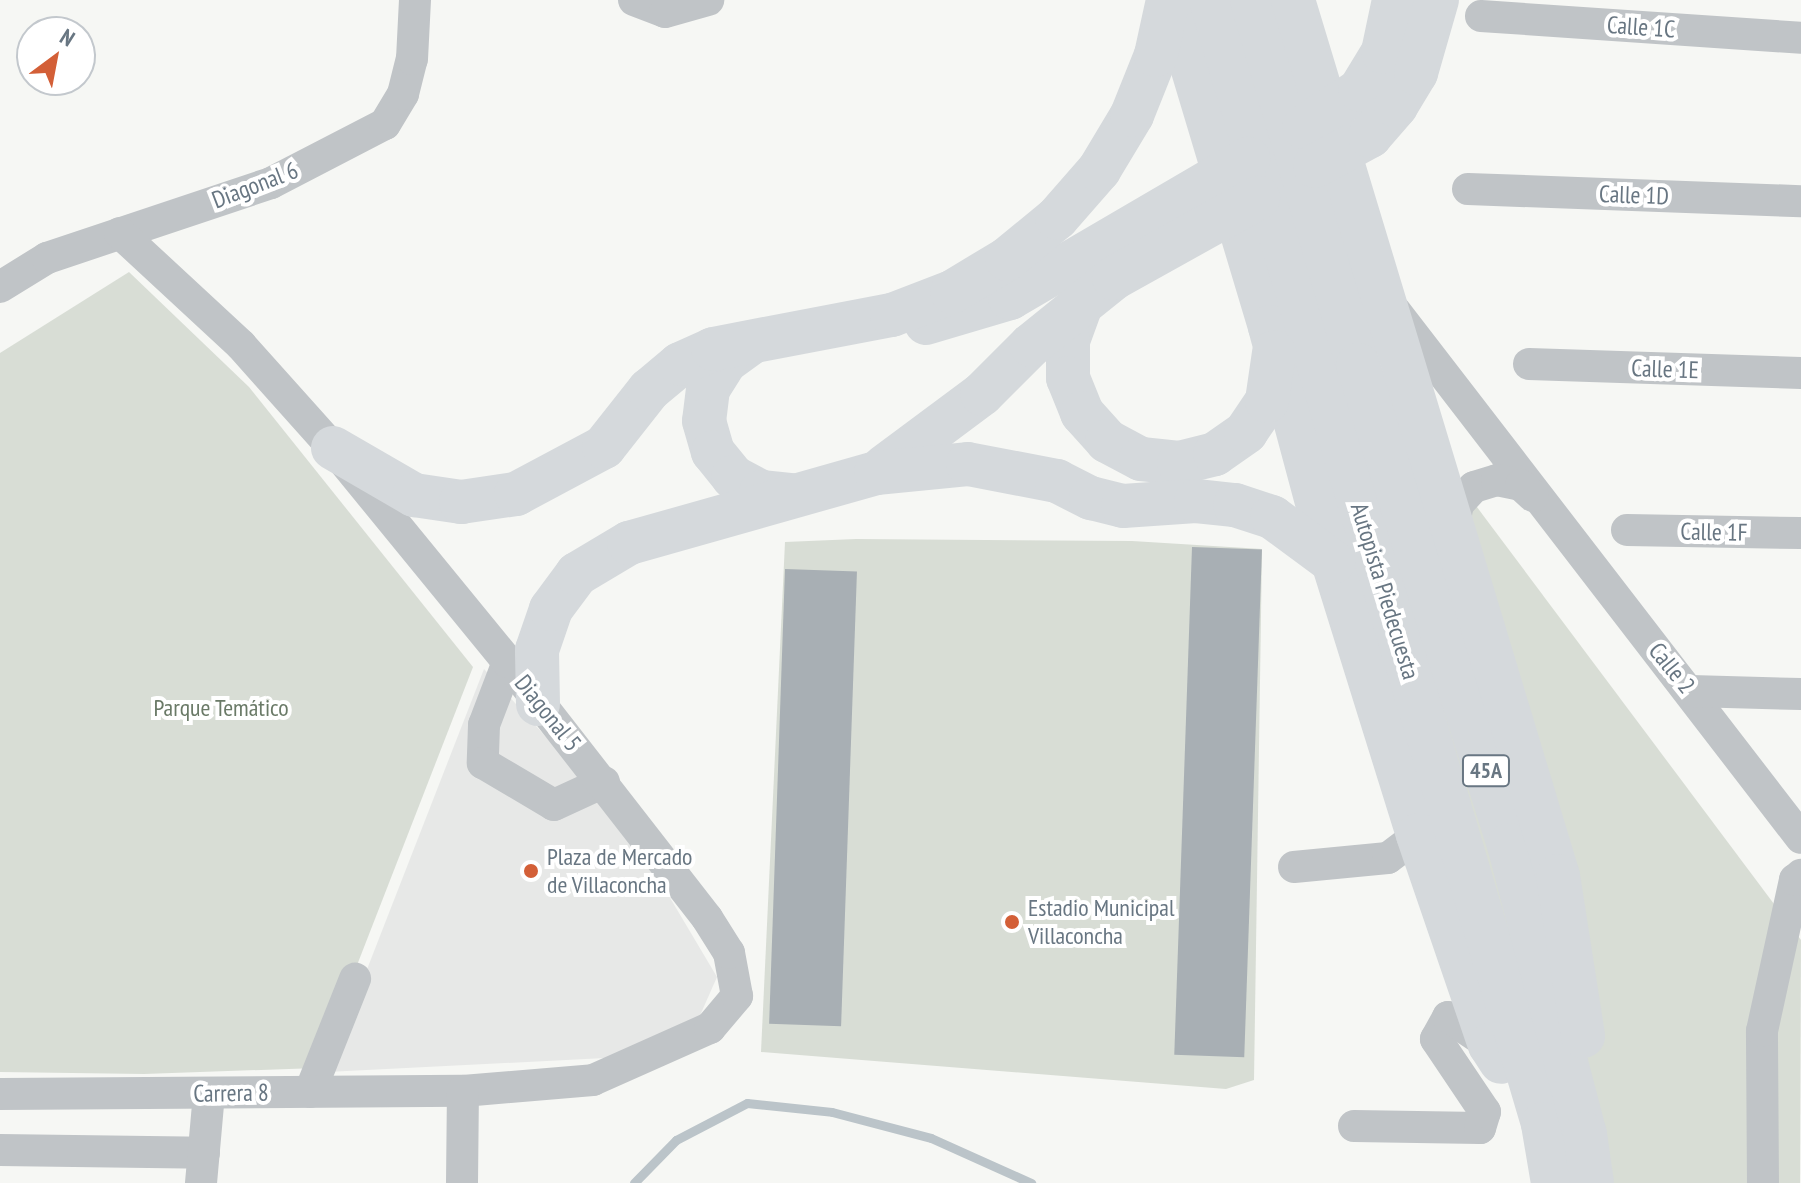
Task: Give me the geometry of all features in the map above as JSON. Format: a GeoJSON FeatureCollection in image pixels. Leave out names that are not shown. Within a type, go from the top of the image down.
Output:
{"type":"FeatureCollection","features":[{"type":"Feature","properties":{"kind":"highway"},"geometry":{"type":"LineString","coordinates":[[1170,0],[1270,327],[1333,562],[1418,835],[1490,1045],[1543,1124]]}},
{"type":"Feature","properties":{"kind":"highway"},"geometry":{"type":"LineString","coordinates":[[333,448],[414,495],[461,502],[516,494],[604,447],[649,390],[680,364],[713,349],[892,315],[952,292],[1007,259],[1057,218],[1099,170],[1132,115],[1156,55],[1170,0]]}},
{"type":"Feature","properties":{"kind":"highway","name":"Autopista Piedecuesta"},"geometry":{"type":"LineString","coordinates":[[1211,0],[1340,374],[1509,845],[1585,1134],[1592,1183]]}},
{"type":"Feature","properties":{"kind":"highway","name":"Autopista Piedecuesta"},"geometry":{"type":"LineString","coordinates":[[1252,0],[1340,374],[1543,1124],[1553,1183]]}},
{"type":"Feature","properties":{"kind":"highway"},"geometry":{"type":"LineString","coordinates":[[1293,0],[1388,301],[1472,606],[1558,876],[1583,1021],[1585,1134]]}},
{"type":"Feature","properties":{"kind":"highway"},"geometry":{"type":"LineString","coordinates":[[829,328],[906,328],[973,313],[1010,298],[1346,104],[1383,52],[1394,0]]}},
{"type":"Feature","properties":{"kind":"highway"},"geometry":{"type":"LineString","coordinates":[[876,473],[982,394],[1081,305],[1126,270],[1370,136],[1416,73],[1437,0]]}},
{"type":"Feature","properties":{"kind":"highway"},"geometry":{"type":"LineString","coordinates":[[1081,305],[1068,340],[1068,378],[1082,413],[1118,447],[1141,459],[1179,463],[1215,454],[1253,422],[1267,401],[1276,364],[1270,327]]}},
{"type":"Feature","properties":{"kind":"highway"},"geometry":{"type":"LineString","coordinates":[[751,343],[725,362],[713,380],[704,421],[713,452],[733,477],[761,492],[794,495]]}},
{"type":"Feature","properties":{"kind":"highway"},"geometry":{"type":"LineString","coordinates":[[538,704],[537,650],[551,609],[577,574],[629,543],[876,473],[968,464],[1057,481],[1091,498],[1123,506],[1196,501],[1235,505],[1272,517],[1333,562]]}},
{"type":"Feature","properties":{"kind":"street","name":"Diagonal 6"},"geometry":{"type":"LineString","coordinates":[[0,287],[47,258],[271,183],[385,124],[403,94],[412,59],[415,0]]}},
{"type":"Feature","properties":{"kind":"street"},"geometry":{"type":"LineString","coordinates":[[634,0],[665,12],[708,0]]}},
{"type":"Feature","properties":{"kind":"street","name":"Calle 1C"},"geometry":{"type":"LineString","coordinates":[[1481,16],[1801,38]]}},
{"type":"Feature","properties":{"kind":"street","name":"Calle 1D"},"geometry":{"type":"LineString","coordinates":[[1468,189],[1801,201]]}},
{"type":"Feature","properties":{"kind":"street","name":"Diagonal 5"},"geometry":{"type":"LineString","coordinates":[[120,233],[241,345],[333,448],[604,782],[707,918],[729,953],[737,996],[710,1028],[593,1080],[463,1091]]}},
{"type":"Feature","properties":{"kind":"street","name":"Calle 2"},"geometry":{"type":"LineString","coordinates":[[1388,301],[1538,501],[1691,691],[1801,838]]}},
{"type":"Feature","properties":{"kind":"street","name":"Calle 1E"},"geometry":{"type":"LineString","coordinates":[[1529,364],[1801,373]]}},
{"type":"Feature","properties":{"kind":"street","name":"Calle 2"},"geometry":{"type":"LineString","coordinates":[[1453,528],[1458,504],[1474,487],[1497,480],[1521,485],[1538,501]]}},
{"type":"Feature","properties":{"kind":"street","name":"Calle 1F"},"geometry":{"type":"LineString","coordinates":[[1627,530],[1801,533]]}},
{"type":"Feature","properties":{"kind":"street"},"geometry":{"type":"LineString","coordinates":[[508,662],[484,725],[483,763],[554,805],[604,782]]}},
{"type":"Feature","properties":{"kind":"street"},"geometry":{"type":"LineString","coordinates":[[1691,691],[1801,694]]}},
{"type":"Feature","properties":{"kind":"street"},"geometry":{"type":"LineString","coordinates":[[1294,867],[1388,858],[1418,835]]}},
{"type":"Feature","properties":{"kind":"street"},"geometry":{"type":"LineString","coordinates":[[1763,1183],[1762,1031],[1795,880],[1801,875]]}},
{"type":"Feature","properties":{"kind":"street"},"geometry":{"type":"LineString","coordinates":[[310,1092],[355,979]]}},
{"type":"Feature","properties":{"kind":"street"},"geometry":{"type":"LineString","coordinates":[[1354,1126],[1480,1128],[1485,1112],[1436,1039],[1448,1017],[1490,1045]]}},
{"type":"Feature","properties":{"kind":"street"},"geometry":{"type":"LineString","coordinates":[[462,1183],[463,1091]]}},
{"type":"Feature","properties":{"kind":"street","name":"Carrera 8"},"geometry":{"type":"LineString","coordinates":[[0,1094],[463,1091]]}},
{"type":"Feature","properties":{"kind":"street"},"geometry":{"type":"LineString","coordinates":[[0,1150],[203,1168],[209,1093]]}},
{"type":"Feature","properties":{"kind":"shaded area","name":"Plaza de Mercado de Villaconcha"},"geometry":{"type":"Polygon","coordinates":[[[484,669],[628,827],[717,977],[698,1020],[605,1058],[327,1072],[484,669]]]}},
{"type":"Feature","properties":{"kind":"green space","name":"Parque Temático"},"geometry":{"type":"Polygon","coordinates":[[[129,272],[249,387],[473,667],[317,1068],[144,1074],[0,1072],[0,353],[129,272]]]}},
{"type":"Feature","properties":{"kind":"green space"},"geometry":{"type":"Polygon","coordinates":[[[1382,449],[1435,451],[1801,940],[1800,1183],[1540,1183],[1382,449]]]}},
{"type":"Feature","properties":{"kind":"green space","name":"Estadio Municipal Villaconcha"},"geometry":{"type":"Polygon","coordinates":[[[856,539],[1132,541],[1262,549],[1254,1080],[1226,1089],[761,1052],[785,542],[856,539]]]}},
{"type":"Feature","properties":{"kind":"building"},"geometry":{"type":"Polygon","coordinates":[[[1192,547],[1262,549],[1244,1057],[1174,1055],[1192,547]]]}},
{"type":"Feature","properties":{"kind":"building"},"geometry":{"type":"Polygon","coordinates":[[[785,569],[857,572],[841,1026],[769,1024],[785,569]]]}},
{"type":"Feature","properties":{"kind":"waterway"},"geometry":{"type":"LineString","coordinates":[[634,1183],[676,1140],[747,1103],[832,1112],[931,1138],[1031,1183]]}},
{"type":"Feature","properties":{"kind":"place","name":"Plaza de Mercado de Villaconcha"},"geometry":{"type":"Point","coordinates":[531,871]}},
{"type":"Feature","properties":{"kind":"place","name":"Estadio Municipal Villaconcha"},"geometry":{"type":"Point","coordinates":[1012,922]}}]}
